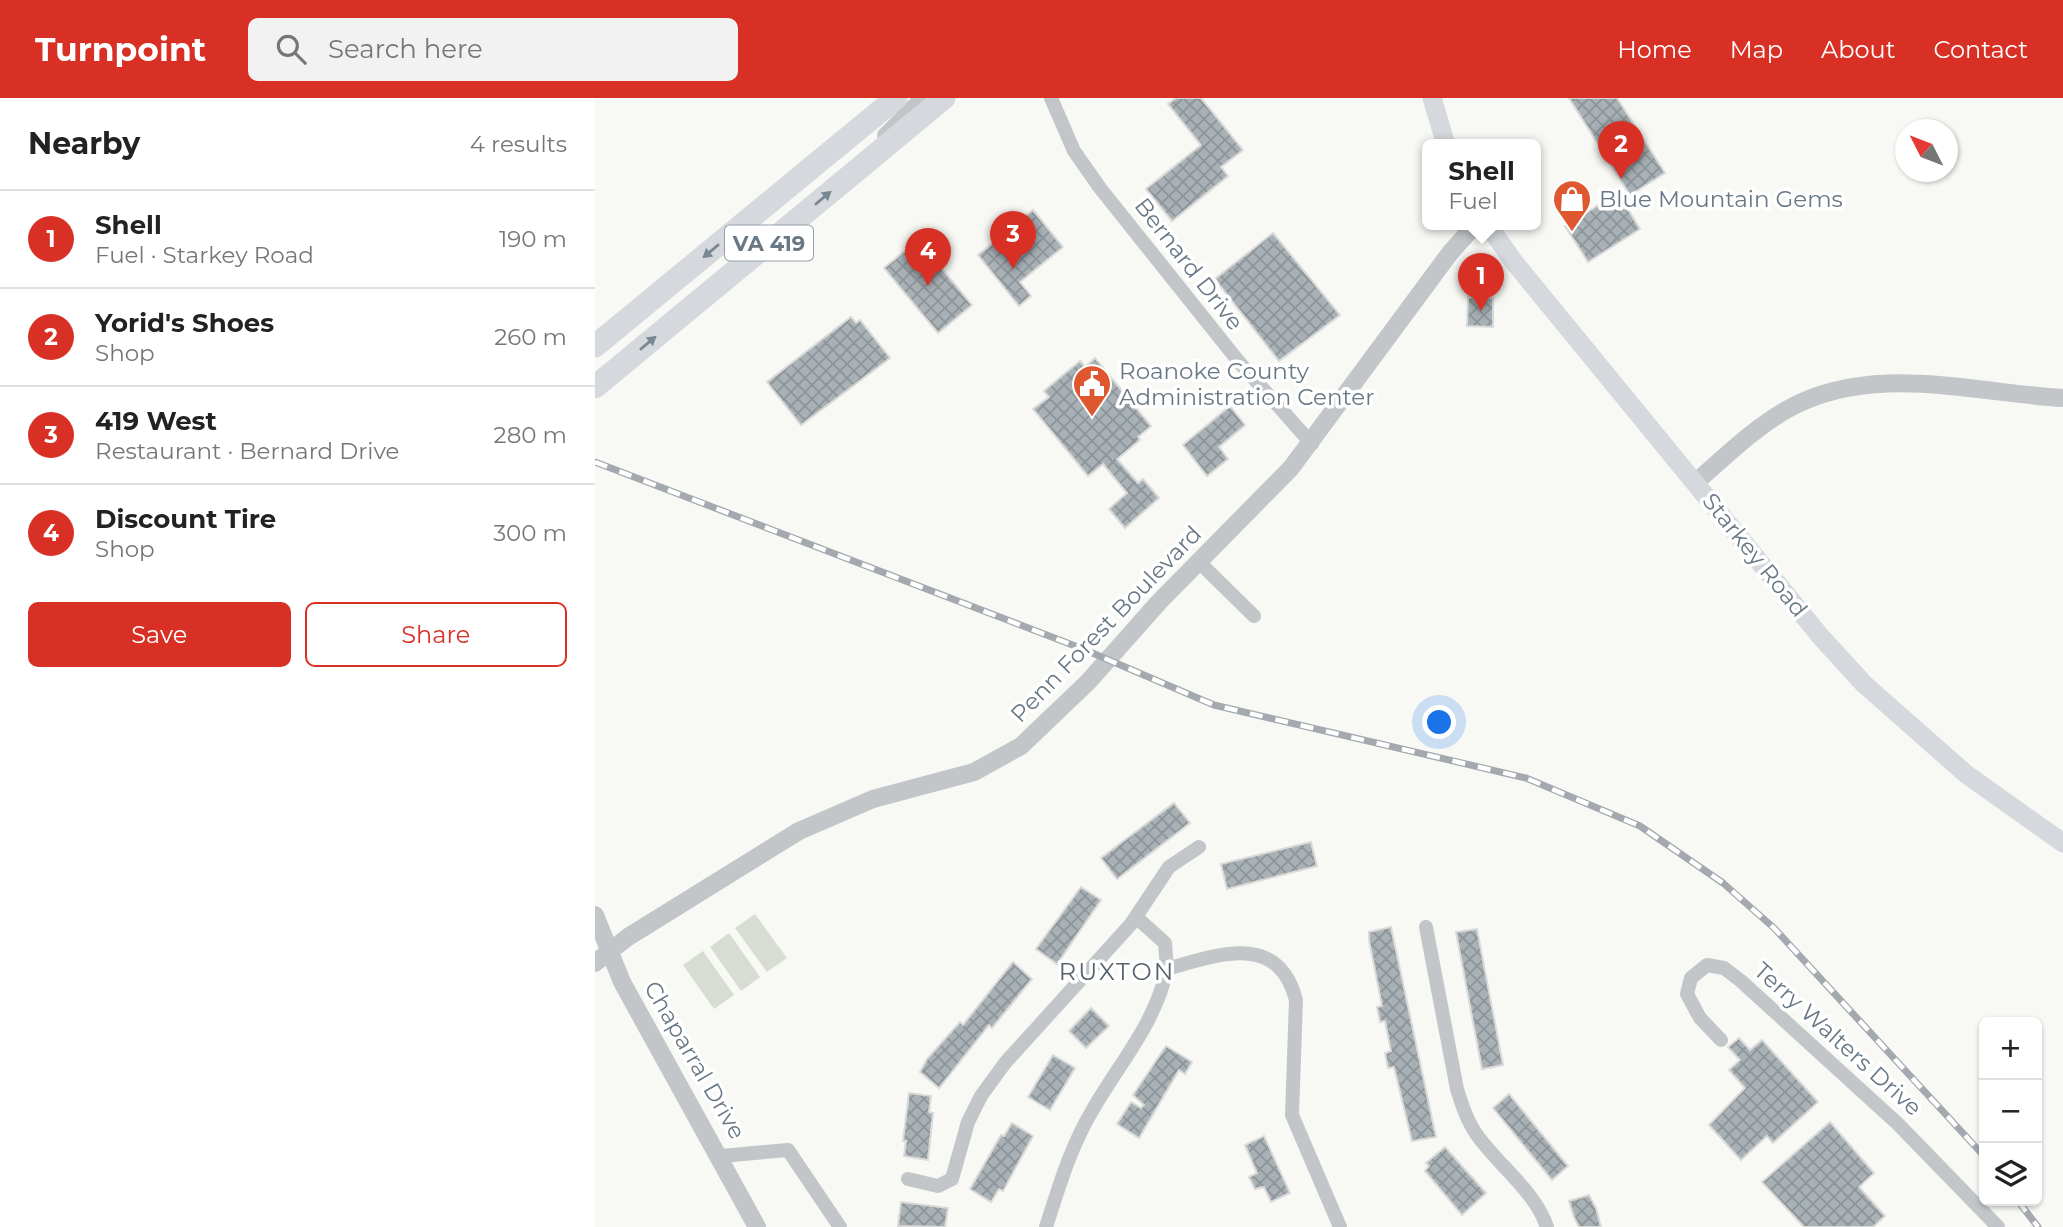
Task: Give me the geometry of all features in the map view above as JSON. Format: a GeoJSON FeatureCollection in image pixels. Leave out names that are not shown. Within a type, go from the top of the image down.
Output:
{"type":"FeatureCollection","features":[{"type":"Feature","properties":{"kind":"main road","name":"VA 419"},"geometry":{"type":"LineString","coordinates":[[595,346],[896,98]]}},
{"type":"Feature","properties":{"kind":"main road","name":"VA 419"},"geometry":{"type":"LineString","coordinates":[[595,387],[944,98]]}},
{"type":"Feature","properties":{"kind":"main road"},"geometry":{"type":"LineString","coordinates":[[1432,98],[1444,139]]}},
{"type":"Feature","properties":{"kind":"main road","name":"Starkey Road"},"geometry":{"type":"LineString","coordinates":[[1492,230],[1514,262],[1821,637],[1864,684],[1966,774],[2063,843]]}},
{"type":"Feature","properties":{"kind":"street"},"geometry":{"type":"LineString","coordinates":[[866,163],[877,142],[921,98]]}},
{"type":"Feature","properties":{"kind":"street","name":"Bernard Drive"},"geometry":{"type":"LineString","coordinates":[[1051,98],[1074,151],[1100,188],[1247,372],[1312,444]]}},
{"type":"Feature","properties":{"kind":"street","name":"Penn Forest Boulevard"},"geometry":{"type":"LineString","coordinates":[[595,963],[628,936],[799,831],[873,799],[974,772],[1021,746],[1088,682],[1312,444],[1450,253],[1471,230]]}},
{"type":"Feature","properties":{"kind":"street"},"geometry":{"type":"LineString","coordinates":[[1696,482],[1765,424],[1807,400],[1833,391],[1879,383],[2063,398]]}},
{"type":"Feature","properties":{"kind":"street"},"geometry":{"type":"LineString","coordinates":[[1199,562],[1254,616]]}},
{"type":"Feature","properties":{"kind":"street"},"geometry":{"type":"LineString","coordinates":[[908,1179],[938,1186],[952,1179],[968,1122],[981,1096],[1005,1063],[1136,917],[1169,867],[1199,846]]}},
{"type":"Feature","properties":{"kind":"street","name":"Chaparral Drive"},"geometry":{"type":"LineString","coordinates":[[595,915],[622,982],[721,1156],[757,1227]]}},
{"type":"Feature","properties":{"kind":"street"},"geometry":{"type":"LineString","coordinates":[[1046,1227],[1075,1143],[1099,1100],[1139,1041],[1153,1014],[1167,969],[1165,943],[1136,917]]}},
{"type":"Feature","properties":{"kind":"street"},"geometry":{"type":"LineString","coordinates":[[1426,927],[1457,1089],[1464,1112],[1475,1133],[1532,1201],[1547,1227]]}},
{"type":"Feature","properties":{"kind":"street"},"geometry":{"type":"LineString","coordinates":[[1167,969],[1216,955],[1247,952],[1273,963],[1285,974],[1296,1000],[1292,1115],[1298,1135],[1340,1227]]}},
{"type":"Feature","properties":{"kind":"street","name":"Terry Walters Drive"},"geometry":{"type":"LineString","coordinates":[[1721,1040],[1700,1018],[1687,994],[1691,978],[1707,965],[1724,968],[1741,981],[1917,1142],[1998,1227]]}},
{"type":"Feature","properties":{"kind":"street"},"geometry":{"type":"LineString","coordinates":[[721,1156],[788,1150],[840,1227]]}},
{"type":"Feature","properties":{"kind":"shaded area"},"geometry":{"type":"Polygon","coordinates":[[[755,914],[787,958],[767,972],[735,928],[755,914]]]}},
{"type":"Feature","properties":{"kind":"shaded area"},"geometry":{"type":"Polygon","coordinates":[[[729,933],[760,977],[741,991],[710,947],[729,933]]]}},
{"type":"Feature","properties":{"kind":"shaded area"},"geometry":{"type":"Polygon","coordinates":[[[703,951],[734,995],[714,1009],[683,965],[703,951]]]}},
{"type":"Feature","properties":{"kind":"building"},"geometry":{"type":"Polygon","coordinates":[[[1176,98],[1201,98],[1243,150],[1221,167],[1228,176],[1172,221],[1146,189],[1201,145],[1168,104],[1176,98]]]}},
{"type":"Feature","properties":{"kind":"building"},"geometry":{"type":"Polygon","coordinates":[[[1569,98],[1617,98],[1665,173],[1630,195],[1569,98]]]}},
{"type":"Feature","properties":{"kind":"building"},"geometry":{"type":"Polygon","coordinates":[[[1618,193],[1640,229],[1588,262],[1565,226],[1618,193]]]}},
{"type":"Feature","properties":{"kind":"building"},"geometry":{"type":"Polygon","coordinates":[[[1033,210],[1063,247],[1020,282],[1031,296],[1019,306],[978,255],[1033,210]]]}},
{"type":"Feature","properties":{"kind":"building"},"geometry":{"type":"Polygon","coordinates":[[[1273,233],[1340,315],[1279,361],[1215,279],[1273,233]]]}},
{"type":"Feature","properties":{"kind":"building"},"geometry":{"type":"Polygon","coordinates":[[[918,240],[972,305],[938,333],[884,268],[918,240]]]}},
{"type":"Feature","properties":{"kind":"building"},"geometry":{"type":"Polygon","coordinates":[[[1468,297],[1493,298],[1493,327],[1467,326],[1468,297]]]}},
{"type":"Feature","properties":{"kind":"building"},"geometry":{"type":"Polygon","coordinates":[[[851,317],[856,323],[860,320],[890,358],[801,425],[767,382],[851,317]]]}},
{"type":"Feature","properties":{"kind":"building","name":"Roanoke County Administration Center"},"geometry":{"type":"Polygon","coordinates":[[[1095,358],[1151,426],[1138,437],[1140,440],[1117,459],[1138,483],[1143,479],[1159,498],[1125,528],[1109,509],[1127,493],[1103,464],[1088,476],[1033,409],[1049,397],[1044,391],[1080,361],[1085,367],[1095,358]]]}},
{"type":"Feature","properties":{"kind":"building"},"geometry":{"type":"Polygon","coordinates":[[[1230,406],[1245,425],[1219,447],[1228,459],[1207,476],[1183,445],[1230,406]]]}},
{"type":"Feature","properties":{"kind":"building"},"geometry":{"type":"Polygon","coordinates":[[[1174,803],[1190,823],[1117,879],[1101,858],[1174,803]]]}},
{"type":"Feature","properties":{"kind":"building"},"geometry":{"type":"Polygon","coordinates":[[[1311,842],[1317,866],[1227,889],[1221,864],[1311,842]]]}},
{"type":"Feature","properties":{"kind":"building"},"geometry":{"type":"Polygon","coordinates":[[[1081,887],[1101,900],[1057,964],[1036,949],[1081,887]]]}},
{"type":"Feature","properties":{"kind":"building"},"geometry":{"type":"Polygon","coordinates":[[[1391,927],[1436,1137],[1412,1141],[1394,1067],[1388,1068],[1385,1053],[1391,1051],[1385,1021],[1380,1022],[1377,1007],[1382,1006],[1369,940],[1369,932],[1391,927]]]}},
{"type":"Feature","properties":{"kind":"building"},"geometry":{"type":"Polygon","coordinates":[[[1477,929],[1503,1065],[1482,1069],[1456,932],[1477,929]]]}},
{"type":"Feature","properties":{"kind":"building"},"geometry":{"type":"Polygon","coordinates":[[[1013,962],[1032,979],[992,1028],[989,1025],[939,1088],[920,1072],[927,1059],[960,1022],[963,1025],[1013,962]]]}},
{"type":"Feature","properties":{"kind":"building"},"geometry":{"type":"Polygon","coordinates":[[[1091,1008],[1109,1026],[1086,1048],[1069,1031],[1091,1008]]]}},
{"type":"Feature","properties":{"kind":"building"},"geometry":{"type":"Polygon","coordinates":[[[1739,1038],[1750,1050],[1762,1040],[1818,1102],[1773,1143],[1767,1136],[1741,1160],[1709,1125],[1745,1088],[1729,1070],[1740,1060],[1728,1047],[1739,1038]]]}},
{"type":"Feature","properties":{"kind":"building"},"geometry":{"type":"Polygon","coordinates":[[[1166,1046],[1192,1062],[1185,1074],[1179,1070],[1139,1138],[1117,1124],[1131,1102],[1141,1108],[1144,1105],[1133,1095],[1166,1046]]]}},
{"type":"Feature","properties":{"kind":"building"},"geometry":{"type":"Polygon","coordinates":[[[1053,1055],[1075,1068],[1050,1110],[1028,1097],[1053,1055]]]}},
{"type":"Feature","properties":{"kind":"building"},"geometry":{"type":"Polygon","coordinates":[[[909,1093],[931,1096],[929,1112],[933,1113],[928,1160],[904,1156],[906,1141],[903,1141],[909,1093]]]}},
{"type":"Feature","properties":{"kind":"building"},"geometry":{"type":"Polygon","coordinates":[[[1509,1094],[1568,1166],[1552,1180],[1493,1108],[1509,1094]]]}},
{"type":"Feature","properties":{"kind":"building"},"geometry":{"type":"Polygon","coordinates":[[[1830,1122],[1874,1173],[1859,1187],[1885,1216],[1873,1227],[1804,1227],[1762,1182],[1830,1122]]]}},
{"type":"Feature","properties":{"kind":"building"},"geometry":{"type":"Polygon","coordinates":[[[1012,1123],[1033,1136],[1003,1191],[999,1189],[991,1202],[970,1189],[1001,1135],[1004,1136],[1012,1123]]]}},
{"type":"Feature","properties":{"kind":"building"},"geometry":{"type":"Polygon","coordinates":[[[1264,1136],[1290,1193],[1271,1202],[1264,1187],[1255,1189],[1249,1177],[1257,1173],[1245,1145],[1264,1136]]]}},
{"type":"Feature","properties":{"kind":"building"},"geometry":{"type":"Polygon","coordinates":[[[1445,1147],[1486,1193],[1462,1215],[1425,1171],[1429,1166],[1426,1163],[1445,1147]]]}},
{"type":"Feature","properties":{"kind":"building"},"geometry":{"type":"Polygon","coordinates":[[[1589,1195],[1601,1227],[1579,1227],[1574,1217],[1569,1201],[1589,1195]]]}},
{"type":"Feature","properties":{"kind":"building"},"geometry":{"type":"Polygon","coordinates":[[[901,1202],[948,1208],[945,1227],[898,1226],[901,1202]]]}},
{"type":"Feature","properties":{"kind":"railway"},"geometry":{"type":"LineString","coordinates":[[595,462],[1083,649],[1214,705],[1526,778],[1640,826],[1723,883],[1774,928],[1979,1151]]}},
{"type":"Feature","properties":{"kind":"railway"},"geometry":{"type":"LineString","coordinates":[[2022,1206],[2038,1227]]}},
{"type":"Feature","properties":{"kind":"place","name":"Yorid's Shoes"},"geometry":{"type":"Point","coordinates":[1621,179]}},
{"type":"Feature","properties":{"kind":"place","name":"Blue Mountain Gems"},"geometry":{"type":"Point","coordinates":[1572,233]}},
{"type":"Feature","properties":{"kind":"place","name":"419 West"},"geometry":{"type":"Point","coordinates":[1013,269]}},
{"type":"Feature","properties":{"kind":"place","name":"Discount Tire"},"geometry":{"type":"Point","coordinates":[928,286]}},
{"type":"Feature","properties":{"kind":"place","name":"Shell"},"geometry":{"type":"Point","coordinates":[1481,311]}},
{"type":"Feature","properties":{"kind":"place","name":"Roanoke County Administration Center"},"geometry":{"type":"Point","coordinates":[1092,418]}},
{"type":"Feature","properties":{"kind":"district","name":"RUXTON"},"geometry":{"type":"Point","coordinates":[1117,971]}}]}
